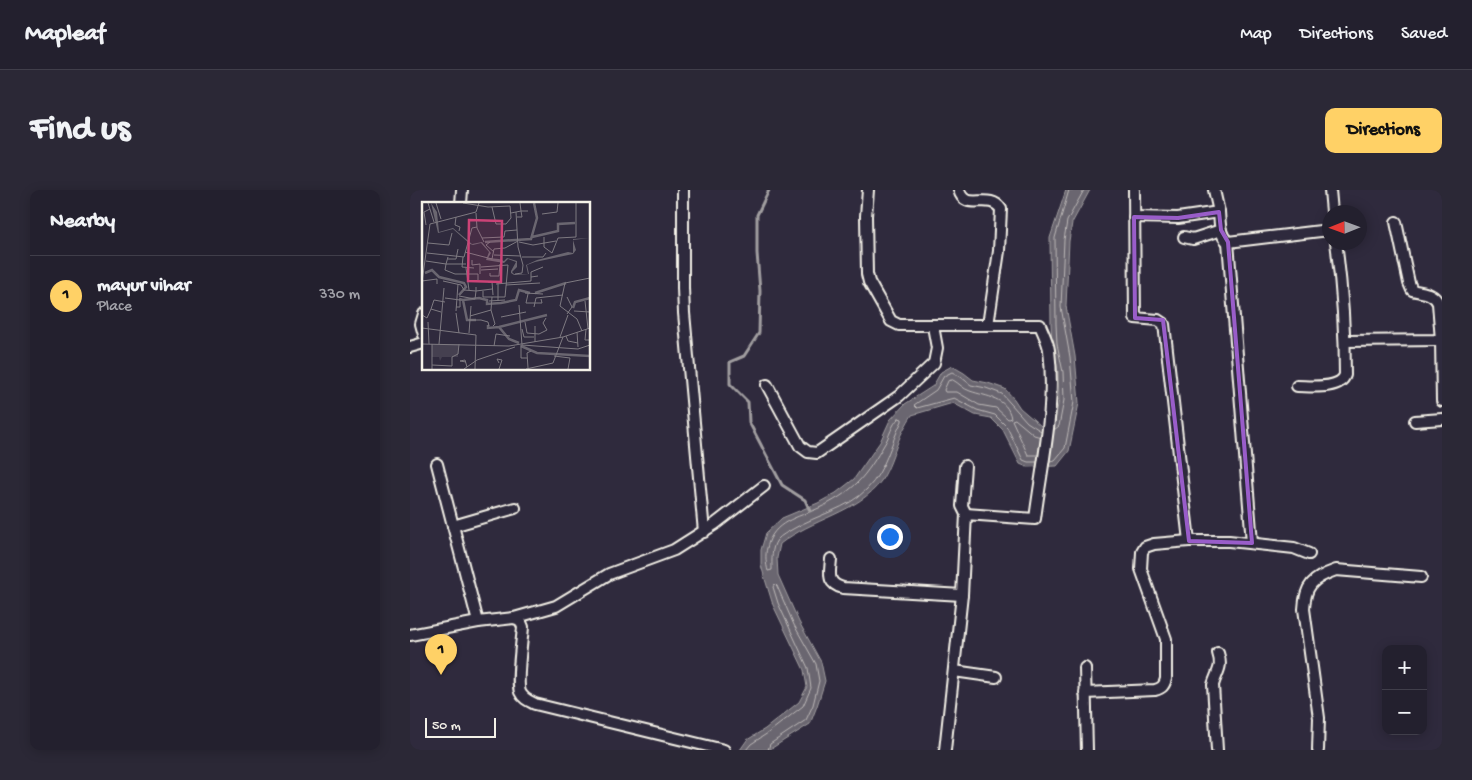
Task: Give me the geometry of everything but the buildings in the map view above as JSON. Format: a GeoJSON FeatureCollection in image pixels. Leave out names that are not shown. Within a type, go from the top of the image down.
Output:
{"type":"FeatureCollection","features":[{"type":"Feature","properties":{"kind":"street"},"geometry":{"type":"LineString","coordinates":[[683,190],[682,288],[704,532]]}},
{"type":"Feature","properties":{"kind":"street"},"geometry":{"type":"LineString","coordinates":[[868,190],[866,216],[867,274],[873,291],[891,321],[899,325],[933,326],[1040,325],[1049,349],[1050,402],[1043,475],[1035,519],[966,514]]}},
{"type":"Feature","properties":{"kind":"street"},"geometry":{"type":"LineString","coordinates":[[959,190],[960,195],[965,200],[970,202],[993,201],[998,203],[1001,208],[1000,251],[988,325]]}},
{"type":"Feature","properties":{"kind":"street"},"geometry":{"type":"LineString","coordinates":[[1134,190],[1135,318],[1158,320],[1164,324],[1189,541]]}},
{"type":"Feature","properties":{"kind":"street"},"geometry":{"type":"LineString","coordinates":[[1214,190],[1221,230],[1224,239],[1228,242],[1252,543]]}},
{"type":"Feature","properties":{"kind":"street"},"geometry":{"type":"LineString","coordinates":[[1330,190],[1331,205]]}},
{"type":"Feature","properties":{"kind":"street"},"geometry":{"type":"LineString","coordinates":[[1134,217],[1178,218],[1219,212]]}},
{"type":"Feature","properties":{"kind":"street"},"geometry":{"type":"LineString","coordinates":[[1396,222],[1412,290],[1428,293],[1435,297],[1438,302],[1442,401]]}},
{"type":"Feature","properties":{"kind":"street"},"geometry":{"type":"LineString","coordinates":[[1184,237],[1193,239],[1221,230]]}},
{"type":"Feature","properties":{"kind":"street"},"geometry":{"type":"LineString","coordinates":[[1228,242],[1322,231]]}},
{"type":"Feature","properties":{"kind":"street"},"geometry":{"type":"LineString","coordinates":[[1297,386],[1329,385],[1344,380],[1345,341],[1337,250]]}},
{"type":"Feature","properties":{"kind":"street"},"geometry":{"type":"LineString","coordinates":[[767,385],[800,446],[808,452],[817,453],[899,396],[934,363],[937,348],[933,326]]}},
{"type":"Feature","properties":{"kind":"street"},"geometry":{"type":"LineString","coordinates":[[1345,341],[1441,340]]}},
{"type":"Feature","properties":{"kind":"street"},"geometry":{"type":"LineString","coordinates":[[410,348],[422,344]]}},
{"type":"Feature","properties":{"kind":"street"},"geometry":{"type":"LineString","coordinates":[[1415,421],[1442,419]]}},
{"type":"Feature","properties":{"kind":"street"},"geometry":{"type":"LineString","coordinates":[[437,464],[478,622]]}},
{"type":"Feature","properties":{"kind":"street"},"geometry":{"type":"LineString","coordinates":[[944,750],[962,595],[966,514],[962,506],[964,466]]}},
{"type":"Feature","properties":{"kind":"street"},"geometry":{"type":"LineString","coordinates":[[410,635],[478,622],[514,618],[556,606],[609,574],[674,550],[704,532],[764,486]]}},
{"type":"Feature","properties":{"kind":"street"},"geometry":{"type":"LineString","coordinates":[[453,526],[515,508]]}},
{"type":"Feature","properties":{"kind":"street"},"geometry":{"type":"LineString","coordinates":[[1086,693],[1155,690],[1164,685],[1166,679],[1166,639],[1141,569],[1142,552],[1145,547],[1154,544],[1189,541],[1229,541],[1294,548],[1309,554]]}},
{"type":"Feature","properties":{"kind":"street"},"geometry":{"type":"LineString","coordinates":[[831,559],[830,578],[835,586],[962,595]]}},
{"type":"Feature","properties":{"kind":"street"},"geometry":{"type":"LineString","coordinates":[[1318,750],[1319,718],[1304,610],[1308,586],[1325,574],[1336,570],[1420,577]]}},
{"type":"Feature","properties":{"kind":"street"},"geometry":{"type":"LineString","coordinates":[[514,618],[520,620],[523,627],[519,681],[520,691],[525,700],[724,750]]}},
{"type":"Feature","properties":{"kind":"street"},"geometry":{"type":"LineString","coordinates":[[1217,750],[1213,685],[1215,676],[1220,668],[1221,661],[1218,652]]}},
{"type":"Feature","properties":{"kind":"street"},"geometry":{"type":"LineString","coordinates":[[1085,668],[1087,750]]}},
{"type":"Feature","properties":{"kind":"street"},"geometry":{"type":"LineString","coordinates":[[954,671],[996,677]]}},
{"type":"Feature","properties":{"kind":"highlighted area"},"geometry":{"type":"Polygon","coordinates":[[[1219,212],[1221,230],[1228,242],[1252,543],[1189,541],[1163,320],[1135,318],[1134,217],[1178,218],[1219,212]]]}},
{"type":"Feature","properties":{"kind":"water"},"geometry":{"type":"Polygon","coordinates":[[[1066,190],[1090,190],[1072,223],[1069,241],[1066,306],[1075,356],[1079,403],[1069,451],[1057,466],[1027,467],[1020,464],[1003,430],[991,418],[975,415],[953,403],[912,415],[901,435],[886,472],[872,492],[848,508],[792,535],[780,544],[777,558],[778,575],[799,622],[821,662],[825,681],[810,724],[767,750],[740,750],[747,740],[765,729],[799,702],[807,687],[804,670],[773,605],[761,565],[761,550],[766,533],[782,518],[818,503],[836,493],[854,479],[880,442],[890,420],[905,404],[933,386],[941,372],[952,366],[973,380],[1005,389],[1020,408],[1041,426],[1054,425],[1059,400],[1058,372],[1052,344],[1050,238],[1066,190]]]}},
{"type":"Feature","properties":{"kind":"waterway"},"geometry":{"type":"LineString","coordinates":[[769,190],[757,215],[760,291],[759,333],[744,356],[730,362],[730,384],[748,402],[749,422],[782,485],[805,500],[810,511]]}},
{"type":"Feature","properties":{"kind":"place","name":"mayur vihar"},"geometry":{"type":"Point","coordinates":[441,675]}}]}
